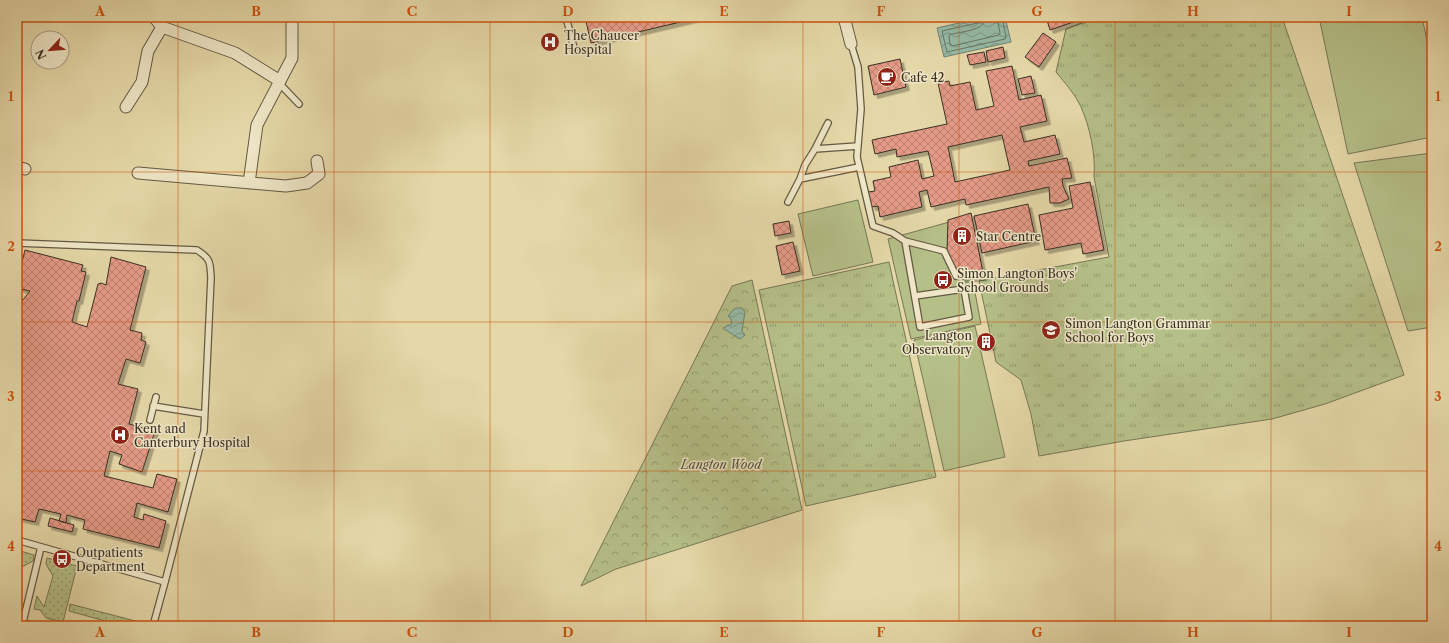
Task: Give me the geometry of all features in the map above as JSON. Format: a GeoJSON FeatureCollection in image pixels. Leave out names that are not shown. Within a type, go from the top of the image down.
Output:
{"type":"FeatureCollection","features":[{"type":"Feature","properties":{"kind":"street"},"geometry":{"type":"LineString","coordinates":[[154,17],[162,26],[235,53],[279,82]]}},
{"type":"Feature","properties":{"kind":"street"},"geometry":{"type":"LineString","coordinates":[[250,183],[257,125],[292,58],[292,17]]}},
{"type":"Feature","properties":{"kind":"street"},"geometry":{"type":"LineString","coordinates":[[844,17],[851,44]]}},
{"type":"Feature","properties":{"kind":"street"},"geometry":{"type":"LineString","coordinates":[[126,107],[142,82],[148,51],[162,26]]}},
{"type":"Feature","properties":{"kind":"street"},"geometry":{"type":"LineString","coordinates":[[138,173],[286,186],[307,183],[319,174],[317,161]]}},
{"type":"Feature","properties":{"kind":"lane"},"geometry":{"type":"LineString","coordinates":[[566,21],[574,48]]}},
{"type":"Feature","properties":{"kind":"lane"},"geometry":{"type":"LineString","coordinates":[[851,44],[858,67],[861,110],[857,157],[873,226],[893,233],[905,241],[944,251],[956,276]]}},
{"type":"Feature","properties":{"kind":"lane"},"geometry":{"type":"LineString","coordinates":[[279,82],[299,104]]}},
{"type":"Feature","properties":{"kind":"lane"},"geometry":{"type":"LineString","coordinates":[[788,202],[800,179],[805,165],[828,123]]}},
{"type":"Feature","properties":{"kind":"lane"},"geometry":{"type":"LineString","coordinates":[[815,149],[858,146]]}},
{"type":"Feature","properties":{"kind":"lane"},"geometry":{"type":"LineString","coordinates":[[800,179],[859,167]]}},
{"type":"Feature","properties":{"kind":"lane"},"geometry":{"type":"LineString","coordinates":[[905,241],[920,327],[969,317],[964,289],[915,296]]}},
{"type":"Feature","properties":{"kind":"lane"},"geometry":{"type":"LineString","coordinates":[[17,243],[197,250],[206,256],[210,261],[211,278],[204,430],[165,582],[152,626]]}},
{"type":"Feature","properties":{"kind":"lane"},"geometry":{"type":"LineString","coordinates":[[150,420],[156,397]]}},
{"type":"Feature","properties":{"kind":"lane"},"geometry":{"type":"LineString","coordinates":[[153,406],[204,414]]}},
{"type":"Feature","properties":{"kind":"lane"},"geometry":{"type":"LineString","coordinates":[[17,540],[165,582]]}},
{"type":"Feature","properties":{"kind":"lane"},"geometry":{"type":"LineString","coordinates":[[23,624],[41,547]]}},
{"type":"Feature","properties":{"kind":"lane"},"geometry":{"type":"LineString","coordinates":[[17,621],[23,624],[35,626]]}},
{"type":"Feature","properties":{"kind":"green space"},"geometry":{"type":"Polygon","coordinates":[[[1087,17],[1282,17],[1404,375],[1325,404],[1272,419],[1124,441],[1039,456],[1031,414],[1021,380],[996,362],[979,281],[1109,257],[1094,177],[1092,142],[1087,123],[1076,98],[1056,72],[1066,29],[1084,22],[1087,17]]]}},
{"type":"Feature","properties":{"kind":"green space"},"geometry":{"type":"Polygon","coordinates":[[[1319,17],[1422,17],[1432,64],[1432,137],[1348,154],[1319,17]]]}},
{"type":"Feature","properties":{"kind":"green space"},"geometry":{"type":"Polygon","coordinates":[[[1432,153],[1432,327],[1408,331],[1354,163],[1432,153]]]}},
{"type":"Feature","properties":{"kind":"green space"},"geometry":{"type":"Polygon","coordinates":[[[858,200],[873,262],[813,276],[798,214],[858,200]]]}},
{"type":"Feature","properties":{"kind":"green space"},"geometry":{"type":"Polygon","coordinates":[[[953,221],[970,266],[981,324],[911,339],[888,239],[953,221]]]}},
{"type":"Feature","properties":{"kind":"green space"},"geometry":{"type":"Polygon","coordinates":[[[889,262],[936,477],[806,506],[759,290],[889,262]]]}},
{"type":"Feature","properties":{"kind":"green space","name":"Langton Wood"},"geometry":{"type":"Polygon","coordinates":[[[752,280],[802,510],[616,569],[581,586],[732,286],[752,280]]]}},
{"type":"Feature","properties":{"kind":"green space"},"geometry":{"type":"Polygon","coordinates":[[[975,326],[1005,457],[944,471],[914,340],[975,326]]]}},
{"type":"Feature","properties":{"kind":"green space"},"geometry":{"type":"Polygon","coordinates":[[[17,550],[34,555],[33,561],[20,568],[17,580],[17,550]]]}},
{"type":"Feature","properties":{"kind":"green space"},"geometry":{"type":"Polygon","coordinates":[[[47,558],[77,566],[63,622],[46,618],[40,610],[34,609],[37,596],[44,607],[53,576],[46,564],[47,558]]]}},
{"type":"Feature","properties":{"kind":"green space"},"geometry":{"type":"Polygon","coordinates":[[[70,604],[143,623],[143,626],[123,626],[69,611],[70,604]]]}},
{"type":"Feature","properties":{"kind":"water"},"geometry":{"type":"Polygon","coordinates":[[[985,17],[1005,17],[1011,42],[944,57],[937,28],[985,17]]]}},
{"type":"Feature","properties":{"kind":"water"},"geometry":{"type":"Polygon","coordinates":[[[736,308],[742,308],[745,312],[742,331],[745,335],[740,339],[724,329],[726,326],[732,324],[731,319],[728,316],[736,308]]]}},
{"type":"Feature","properties":{"kind":"building"},"geometry":{"type":"Polygon","coordinates":[[[585,17],[702,17],[591,43],[585,17]]]}},
{"type":"Feature","properties":{"kind":"building"},"geometry":{"type":"Polygon","coordinates":[[[1046,17],[1085,17],[1085,18],[1050,30],[1046,17]]]}},
{"type":"Feature","properties":{"kind":"building"},"geometry":{"type":"Polygon","coordinates":[[[1043,33],[1056,42],[1039,67],[1025,57],[1043,33]]]}},
{"type":"Feature","properties":{"kind":"building"},"geometry":{"type":"Polygon","coordinates":[[[1003,47],[1005,58],[988,62],[986,51],[1003,47]]]}},
{"type":"Feature","properties":{"kind":"building"},"geometry":{"type":"Polygon","coordinates":[[[984,52],[986,62],[970,65],[967,55],[984,52]]]}},
{"type":"Feature","properties":{"kind":"building","name":"Cafe 42"},"geometry":{"type":"Polygon","coordinates":[[[900,59],[906,87],[874,95],[868,66],[900,59]]]}},
{"type":"Feature","properties":{"kind":"building"},"geometry":{"type":"Polygon","coordinates":[[[1012,66],[1019,100],[1041,95],[1047,121],[1020,127],[1024,142],[1055,135],[1060,154],[1028,161],[1029,166],[1067,158],[1072,178],[1062,179],[1063,186],[1069,199],[1060,203],[1050,203],[1049,187],[966,205],[965,199],[931,207],[927,190],[919,192],[922,207],[880,217],[878,206],[872,207],[868,192],[875,191],[873,181],[891,177],[889,167],[918,160],[922,179],[934,176],[928,151],[897,157],[896,149],[875,154],[872,140],[947,124],[938,83],[949,81],[950,86],[970,82],[976,110],[994,106],[986,71],[1012,66]],[[1002,135],[948,147],[955,182],[1010,170],[1002,135]]]}},
{"type":"Feature","properties":{"kind":"building"},"geometry":{"type":"Polygon","coordinates":[[[1031,76],[1035,93],[1022,95],[1018,79],[1031,76]]]}},
{"type":"Feature","properties":{"kind":"building"},"geometry":{"type":"Polygon","coordinates":[[[1090,182],[1104,250],[1083,254],[1081,243],[1045,250],[1039,215],[1073,208],[1069,186],[1090,182]]]}},
{"type":"Feature","properties":{"kind":"building"},"geometry":{"type":"Polygon","coordinates":[[[1028,204],[1036,241],[982,253],[974,216],[1028,204]]]}},
{"type":"Feature","properties":{"kind":"building","name":"Star Centre"},"geometry":{"type":"Polygon","coordinates":[[[971,213],[984,277],[962,279],[947,252],[948,220],[971,213]]]}},
{"type":"Feature","properties":{"kind":"building"},"geometry":{"type":"Polygon","coordinates":[[[789,221],[791,233],[775,236],[773,224],[789,221]]]}},
{"type":"Feature","properties":{"kind":"building"},"geometry":{"type":"Polygon","coordinates":[[[793,242],[800,271],[782,275],[776,246],[793,242]]]}},
{"type":"Feature","properties":{"kind":"building"},"geometry":{"type":"Polygon","coordinates":[[[25,250],[83,265],[81,271],[86,272],[72,322],[87,327],[98,284],[101,283],[106,285],[111,257],[146,267],[130,330],[142,333],[141,340],[146,342],[140,363],[126,359],[118,384],[138,389],[129,424],[155,431],[142,472],[119,464],[122,455],[110,451],[104,476],[153,488],[157,474],[177,479],[168,512],[137,503],[134,517],[143,520],[144,514],[166,521],[159,548],[83,529],[85,520],[67,515],[66,523],[59,521],[61,514],[39,509],[35,522],[17,518],[17,305],[19,305],[30,291],[17,288],[17,273],[19,274],[25,250]]]}},
{"type":"Feature","properties":{"kind":"building","name":"Langton Observatory"},"geometry":{"type":"Polygon","coordinates":[[[990,336],[992,346],[982,348],[980,338],[990,336]]]}},
{"type":"Feature","properties":{"kind":"building"},"geometry":{"type":"Polygon","coordinates":[[[50,518],[74,525],[72,532],[48,526],[50,518]]]}},
{"type":"Feature","properties":{"kind":"place","name":"The Chaucer Hospital"},"geometry":{"type":"Point","coordinates":[550,42]}},
{"type":"Feature","properties":{"kind":"place","name":"Cafe 42"},"geometry":{"type":"Point","coordinates":[887,77]}},
{"type":"Feature","properties":{"kind":"place","name":"Star Centre"},"geometry":{"type":"Point","coordinates":[962,236]}},
{"type":"Feature","properties":{"kind":"place","name":"Simon Langton Boys' School Grounds"},"geometry":{"type":"Point","coordinates":[943,280]}},
{"type":"Feature","properties":{"kind":"place","name":"Simon Langton Grammar School for Boys"},"geometry":{"type":"Point","coordinates":[1051,330]}},
{"type":"Feature","properties":{"kind":"place","name":"Langton Observatory"},"geometry":{"type":"Point","coordinates":[986,342]}},
{"type":"Feature","properties":{"kind":"place","name":"Kent and Canterbury Hospital"},"geometry":{"type":"Point","coordinates":[120,435]}},
{"type":"Feature","properties":{"kind":"place","name":"Outpatients Department"},"geometry":{"type":"Point","coordinates":[62,559]}}]}
